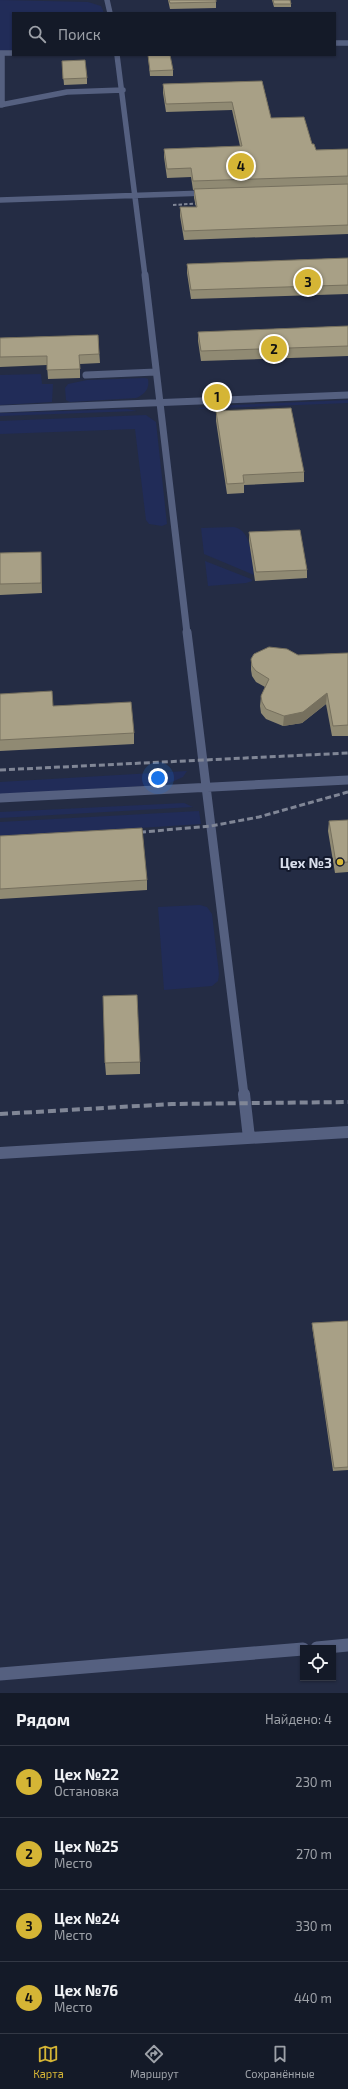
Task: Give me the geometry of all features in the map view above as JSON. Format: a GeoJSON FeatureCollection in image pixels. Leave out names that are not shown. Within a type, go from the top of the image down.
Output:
{"type":"FeatureCollection","features":[{"type":"Feature","properties":{"kind":"street"},"geometry":{"type":"LineString","coordinates":[[336,1647],[348,1646]]}},
{"type":"Feature","properties":{"kind":"street"},"geometry":{"type":"LineString","coordinates":[[0,1674],[300,1649]]}},
{"type":"Feature","properties":{"kind":"lane"},"geometry":{"type":"LineString","coordinates":[[107,0],[110,12]]}},
{"type":"Feature","properties":{"kind":"lane"},"geometry":{"type":"LineString","coordinates":[[336,43],[348,43]]}},
{"type":"Feature","properties":{"kind":"lane"},"geometry":{"type":"LineString","coordinates":[[12,53],[1,53],[1,105],[67,92],[123,90]]}},
{"type":"Feature","properties":{"kind":"lane"},"geometry":{"type":"LineString","coordinates":[[117,56],[123,90],[136,195],[159,403],[249,1138]]}},
{"type":"Feature","properties":{"kind":"lane"},"geometry":{"type":"LineString","coordinates":[[0,200],[214,193]]}},
{"type":"Feature","properties":{"kind":"lane"},"geometry":{"type":"LineString","coordinates":[[86,375],[156,372]]}},
{"type":"Feature","properties":{"kind":"lane"},"geometry":{"type":"LineString","coordinates":[[0,409],[348,395]]}},
{"type":"Feature","properties":{"kind":"lane"},"geometry":{"type":"LineString","coordinates":[[0,798],[348,780]]}},
{"type":"Feature","properties":{"kind":"lane"},"geometry":{"type":"LineString","coordinates":[[0,1153],[348,1132]]}},
{"type":"Feature","properties":{"kind":"shaded area"},"geometry":{"type":"Polygon","coordinates":[[[0,0],[348,0],[348,1693],[0,1693],[0,0]]]}},
{"type":"Feature","properties":{"kind":"shaded area"},"geometry":{"type":"Polygon","coordinates":[[[0,0],[88,2],[101,6],[104,12],[12,12],[12,50],[0,51],[0,0]]]}},
{"type":"Feature","properties":{"kind":"shaded area"},"geometry":{"type":"Polygon","coordinates":[[[41,374],[42,384],[53,384],[52,402],[0,405],[0,375],[41,374]]]}},
{"type":"Feature","properties":{"kind":"shaded area"},"geometry":{"type":"Polygon","coordinates":[[[148,379],[147,389],[142,395],[136,398],[70,402],[66,400],[65,388],[68,384],[87,380],[148,379]]]}},
{"type":"Feature","properties":{"kind":"shaded area"},"geometry":{"type":"Polygon","coordinates":[[[348,400],[348,403],[198,409],[208,406],[348,400]]]}},
{"type":"Feature","properties":{"kind":"shaded area"},"geometry":{"type":"Polygon","coordinates":[[[127,409],[137,411],[0,416],[0,413],[127,409]]]}},
{"type":"Feature","properties":{"kind":"shaded area"},"geometry":{"type":"Polygon","coordinates":[[[146,415],[156,422],[167,524],[162,526],[149,524],[146,520],[135,429],[0,434],[0,421],[146,415]]]}},
{"type":"Feature","properties":{"kind":"shaded area"},"geometry":{"type":"Polygon","coordinates":[[[234,527],[245,534],[248,540],[254,575],[204,554],[201,528],[234,527]]]}},
{"type":"Feature","properties":{"kind":"shaded area"},"geometry":{"type":"Polygon","coordinates":[[[205,561],[251,579],[252,581],[246,583],[208,586],[205,561]]]}},
{"type":"Feature","properties":{"kind":"shaded area"},"geometry":{"type":"Polygon","coordinates":[[[187,771],[183,777],[165,785],[0,794],[0,782],[187,771]]]}},
{"type":"Feature","properties":{"kind":"shaded area"},"geometry":{"type":"Polygon","coordinates":[[[184,803],[193,807],[0,818],[0,812],[184,803]]]}},
{"type":"Feature","properties":{"kind":"shaded area"},"geometry":{"type":"Polygon","coordinates":[[[199,811],[201,824],[0,837],[0,822],[199,811]]]}},
{"type":"Feature","properties":{"kind":"shaded area"},"geometry":{"type":"Polygon","coordinates":[[[200,905],[207,907],[212,914],[219,974],[218,981],[212,986],[164,990],[158,907],[200,905]]]}},
{"type":"Feature","properties":{"kind":"building"},"geometry":{"type":"Polygon","coordinates":[[[169,0],[216,0],[216,2],[170,3],[169,0]]]}},
{"type":"Feature","properties":{"kind":"building"},"geometry":{"type":"Polygon","coordinates":[[[273,0],[290,0],[291,4],[274,4],[273,0]]]}},
{"type":"Feature","properties":{"kind":"building"},"geometry":{"type":"Polygon","coordinates":[[[148,56],[170,56],[173,70],[150,71],[148,56]]]}},
{"type":"Feature","properties":{"kind":"building"},"geometry":{"type":"Polygon","coordinates":[[[85,60],[87,78],[63,79],[62,61],[85,60]]]}},
{"type":"Feature","properties":{"kind":"building"},"geometry":{"type":"Polygon","coordinates":[[[262,81],[271,118],[304,117],[312,144],[314,144],[316,150],[348,149],[348,176],[193,181],[191,168],[167,169],[164,149],[242,146],[232,102],[166,104],[163,84],[262,81]]]}},
{"type":"Feature","properties":{"kind":"building"},"geometry":{"type":"Polygon","coordinates":[[[348,184],[348,225],[184,231],[180,207],[197,207],[194,189],[348,184]]]}},
{"type":"Feature","properties":{"kind":"building"},"geometry":{"type":"Polygon","coordinates":[[[348,258],[348,285],[191,290],[187,264],[348,258]]]}},
{"type":"Feature","properties":{"kind":"building"},"geometry":{"type":"Polygon","coordinates":[[[348,326],[348,346],[201,351],[198,332],[348,326]]]}},
{"type":"Feature","properties":{"kind":"building"},"geometry":{"type":"Polygon","coordinates":[[[98,335],[99,354],[79,355],[80,369],[47,370],[47,356],[0,357],[0,338],[98,335]]]}},
{"type":"Feature","properties":{"kind":"building"},"geometry":{"type":"Polygon","coordinates":[[[291,408],[304,472],[243,475],[244,483],[227,484],[216,411],[291,408]]]}},
{"type":"Feature","properties":{"kind":"building"},"geometry":{"type":"Polygon","coordinates":[[[300,530],[307,570],[256,572],[249,532],[300,530]]]}},
{"type":"Feature","properties":{"kind":"building"},"geometry":{"type":"Polygon","coordinates":[[[41,552],[41,583],[0,584],[0,553],[41,552]]]}},
{"type":"Feature","properties":{"kind":"building"},"geometry":{"type":"Polygon","coordinates":[[[269,647],[287,649],[298,655],[348,653],[348,725],[333,726],[327,693],[303,712],[284,716],[266,709],[262,702],[261,696],[269,679],[256,671],[252,666],[251,659],[254,654],[269,647]]]}},
{"type":"Feature","properties":{"kind":"building"},"geometry":{"type":"Polygon","coordinates":[[[52,691],[53,706],[131,702],[134,733],[0,740],[0,694],[52,691]]]}},
{"type":"Feature","properties":{"kind":"building","name":"Цех №3"},"geometry":{"type":"Polygon","coordinates":[[[348,820],[348,862],[336,863],[329,821],[348,820]]]}},
{"type":"Feature","properties":{"kind":"building"},"geometry":{"type":"Polygon","coordinates":[[[142,828],[147,880],[0,889],[0,836],[142,828]]]}},
{"type":"Feature","properties":{"kind":"building"},"geometry":{"type":"Polygon","coordinates":[[[137,995],[140,1062],[105,1063],[103,996],[137,995]]]}},
{"type":"Feature","properties":{"kind":"building"},"geometry":{"type":"Polygon","coordinates":[[[348,1321],[348,1467],[334,1468],[312,1323],[348,1321]]]}},
{"type":"Feature","properties":{"kind":"railway"},"geometry":{"type":"LineString","coordinates":[[173,205],[206,203]]}},
{"type":"Feature","properties":{"kind":"railway"},"geometry":{"type":"LineString","coordinates":[[0,770],[348,753]]}},
{"type":"Feature","properties":{"kind":"railway"},"geometry":{"type":"LineString","coordinates":[[131,833],[211,826],[259,817],[348,792]]}},
{"type":"Feature","properties":{"kind":"railway"},"geometry":{"type":"LineString","coordinates":[[0,1114],[172,1104],[348,1102]]}},
{"type":"Feature","properties":{"kind":"place","name":"Цех №76"},"geometry":{"type":"Point","coordinates":[241,166]}},
{"type":"Feature","properties":{"kind":"place","name":"Цех №24"},"geometry":{"type":"Point","coordinates":[308,282]}},
{"type":"Feature","properties":{"kind":"place","name":"Цех №25"},"geometry":{"type":"Point","coordinates":[274,349]}},
{"type":"Feature","properties":{"kind":"place","name":"Цех №22"},"geometry":{"type":"Point","coordinates":[217,397]}},
{"type":"Feature","properties":{"kind":"place","name":"Цех №3"},"geometry":{"type":"Point","coordinates":[340,862]}}]}
